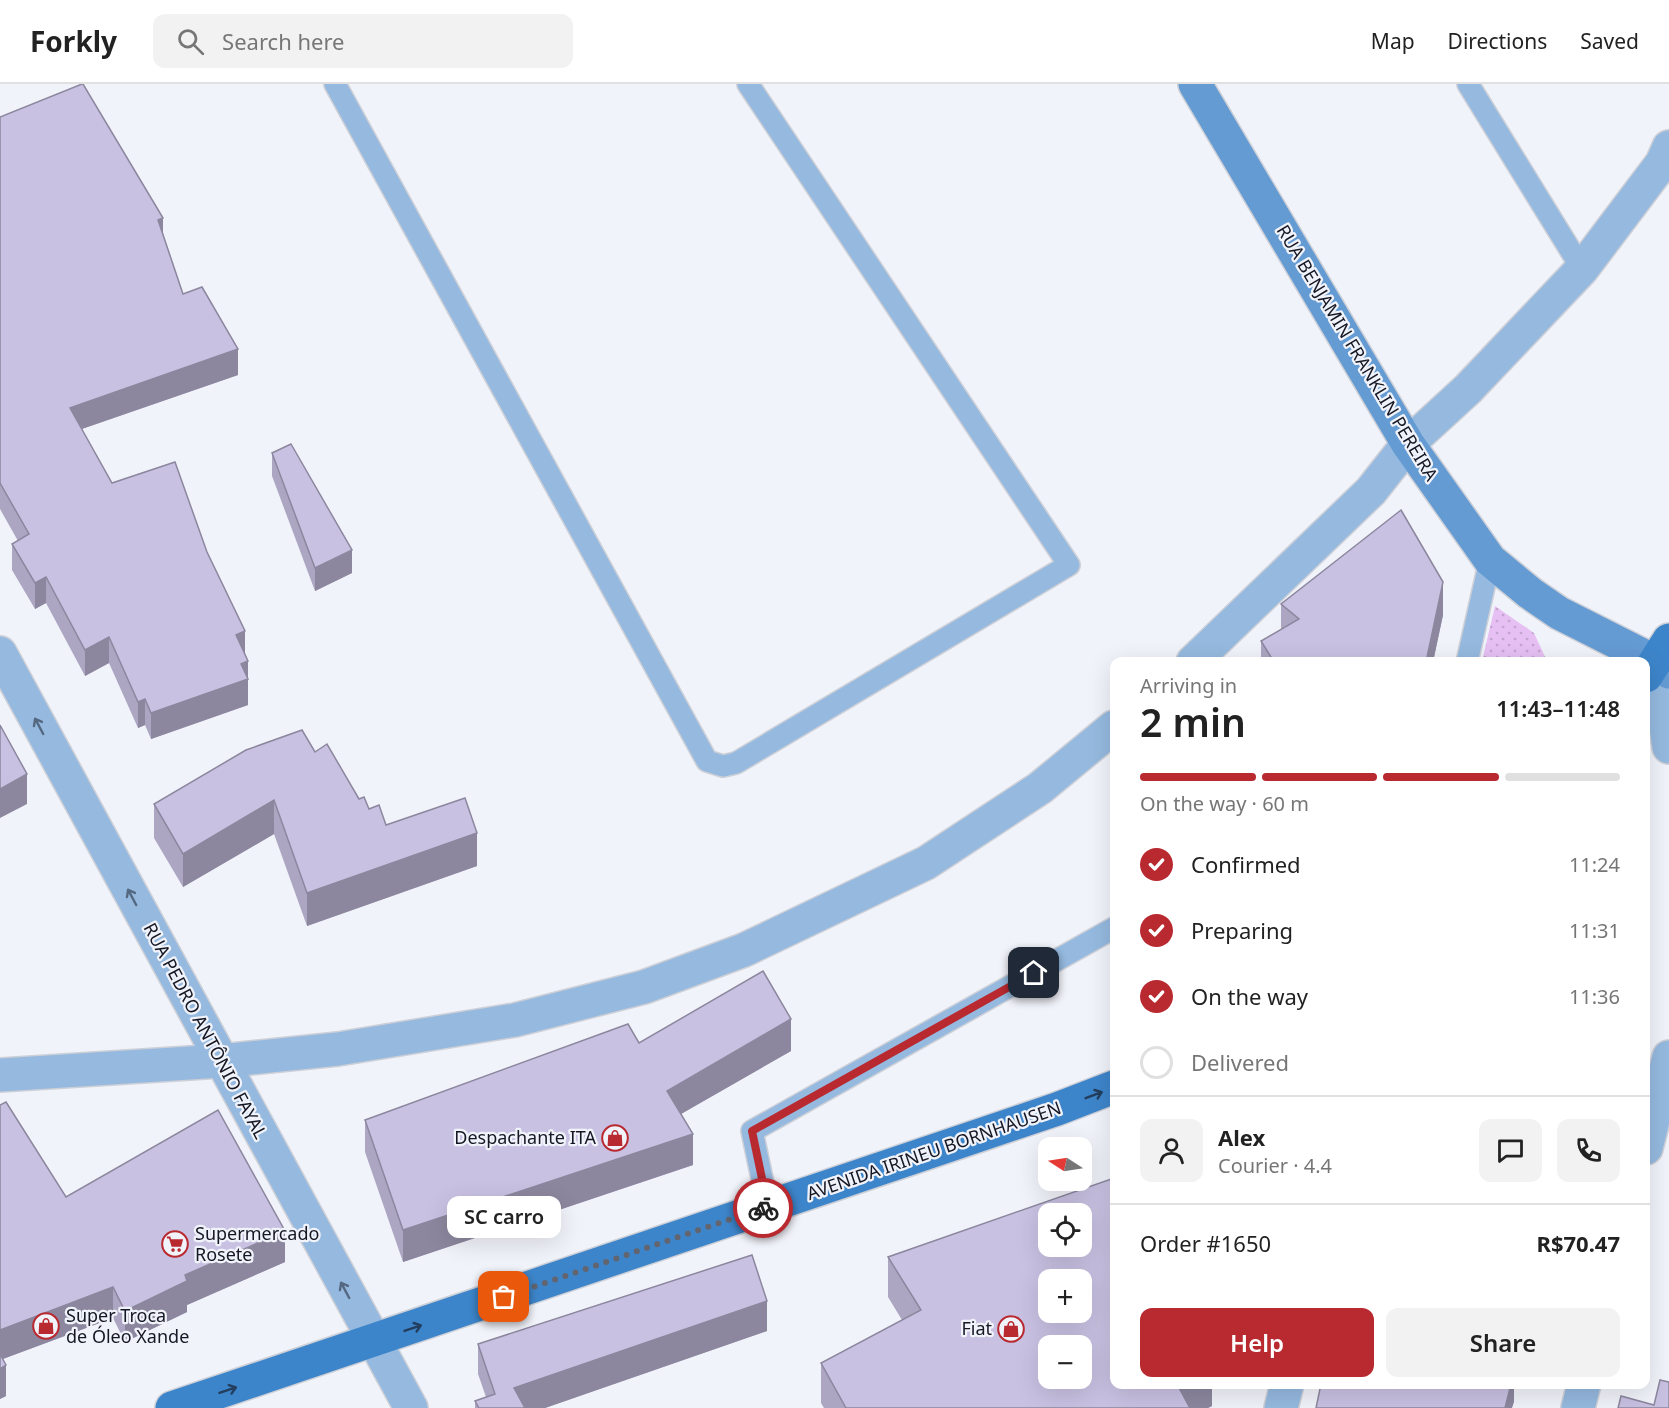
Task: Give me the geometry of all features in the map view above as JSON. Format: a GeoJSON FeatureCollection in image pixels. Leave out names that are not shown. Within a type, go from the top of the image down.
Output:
{"type":"FeatureCollection","features":[{"type":"Feature","properties":{"kind":"main road","name":"RUA BENJAMIN FRANKLIN PEREIRA"},"geometry":{"type":"LineString","coordinates":[[1195,84],[1408,444],[1490,560],[1530,593],[1559,613],[1648,657]]}},
{"type":"Feature","properties":{"kind":"main road","name":"AVENIDA IRINEU BORNHAUSEN"},"geometry":{"type":"LineString","coordinates":[[172,1408],[373,1342],[1057,1109],[1110,1089]]}},
{"type":"Feature","properties":{"kind":"street"},"geometry":{"type":"LineString","coordinates":[[1198,657],[1371,491],[1408,444],[1468,389],[1582,269],[1662,163],[1669,147]]}},
{"type":"Feature","properties":{"kind":"street","name":"RUA PEDRO ANTÔNIO FAYAL"},"geometry":{"type":"LineString","coordinates":[[0,653],[373,1342],[411,1408]]}},
{"type":"Feature","properties":{"kind":"street"},"geometry":{"type":"LineString","coordinates":[[1660,663],[1669,747]]}},
{"type":"Feature","properties":{"kind":"street"},"geometry":{"type":"LineString","coordinates":[[0,1075],[221,1061],[338,1049],[515,1020],[644,987],[744,950],[926,864],[1040,788],[1110,730]]}},
{"type":"Feature","properties":{"kind":"street"},"geometry":{"type":"LineString","coordinates":[[1650,1132],[1669,1057]]}},
{"type":"Feature","properties":{"kind":"street"},"geometry":{"type":"LineString","coordinates":[[1281,1408],[1286,1389]]}},
{"type":"Feature","properties":{"kind":"street"},"geometry":{"type":"LineString","coordinates":[[1578,1408],[1583,1389]]}},
{"type":"Feature","properties":{"kind":"lane"},"geometry":{"type":"LineString","coordinates":[[335,84],[707,761],[723,766],[736,763],[1069,565],[748,84]]}},
{"type":"Feature","properties":{"kind":"lane"},"geometry":{"type":"LineString","coordinates":[[1468,84],[1582,269]]}},
{"type":"Feature","properties":{"kind":"lane"},"geometry":{"type":"LineString","coordinates":[[1468,657],[1490,560]]}},
{"type":"Feature","properties":{"kind":"lane"},"geometry":{"type":"LineString","coordinates":[[768,1207],[752,1131],[1110,930]]}},
{"type":"Feature","properties":{"kind":"shaded area"},"geometry":{"type":"Polygon","coordinates":[[[1495,606],[1534,633],[1545,657],[1483,657],[1495,606]]]}},
{"type":"Feature","properties":{"kind":"building"},"geometry":{"type":"Polygon","coordinates":[[[83,84],[163,218],[158,220],[183,294],[202,287],[238,349],[70,408],[112,483],[175,462],[207,552],[245,631],[236,635],[248,661],[241,664],[248,679],[151,713],[145,699],[138,702],[109,637],[85,650],[46,577],[35,583],[12,544],[29,534],[0,483],[0,117],[83,84]]]}},
{"type":"Feature","properties":{"kind":"building"},"geometry":{"type":"Polygon","coordinates":[[[291,444],[352,550],[315,568],[272,453],[291,444]]]}},
{"type":"Feature","properties":{"kind":"building"},"geometry":{"type":"Polygon","coordinates":[[[1401,510],[1443,582],[1427,657],[1271,657],[1261,641],[1299,619],[1281,604],[1401,510]]]}},
{"type":"Feature","properties":{"kind":"building"},"geometry":{"type":"Polygon","coordinates":[[[0,725],[27,774],[0,789],[0,725]]]}},
{"type":"Feature","properties":{"kind":"building"},"geometry":{"type":"Polygon","coordinates":[[[302,730],[315,752],[327,744],[359,799],[364,797],[369,809],[379,805],[386,825],[465,798],[477,833],[307,893],[274,800],[183,854],[154,804],[246,750],[302,730]]]}},
{"type":"Feature","properties":{"kind":"building"},"geometry":{"type":"Polygon","coordinates":[[[763,971],[791,1019],[667,1091],[693,1134],[403,1230],[365,1120],[628,1024],[639,1043],[763,971]]]}},
{"type":"Feature","properties":{"kind":"building"},"geometry":{"type":"Polygon","coordinates":[[[6,1102],[66,1197],[218,1110],[285,1231],[185,1275],[187,1281],[125,1311],[113,1287],[0,1330],[0,1105],[6,1102]]]}},
{"type":"Feature","properties":{"kind":"building","name":"Fiat"},"geometry":{"type":"Polygon","coordinates":[[[1110,1179],[1110,1389],[1180,1389],[1190,1408],[846,1408],[821,1363],[921,1310],[888,1257],[1038,1205],[1038,1257],[1092,1257],[1092,1203],[1042,1203],[1077,1191],[1092,1191],[1092,1186],[1110,1179]]]}},
{"type":"Feature","properties":{"kind":"building"},"geometry":{"type":"Polygon","coordinates":[[[752,1255],[767,1301],[514,1388],[525,1408],[479,1408],[475,1401],[495,1394],[478,1344],[752,1255]]]}},
{"type":"Feature","properties":{"kind":"building"},"geometry":{"type":"Polygon","coordinates":[[[0,1354],[6,1365],[0,1369],[0,1354]]]}},
{"type":"Feature","properties":{"kind":"building"},"geometry":{"type":"Polygon","coordinates":[[[1660,1380],[1669,1382],[1669,1408],[1618,1408],[1621,1396],[1654,1405],[1660,1380]]]}},
{"type":"Feature","properties":{"kind":"building"},"geometry":{"type":"Polygon","coordinates":[[[1320,1389],[1510,1389],[1505,1408],[1316,1408],[1320,1389]]]}},
{"type":"Feature","properties":{"kind":"way so far"},"geometry":{"type":"LineString","coordinates":[[504,1297],[763,1208]]}},
{"type":"Feature","properties":{"kind":"place","name":"Despachante ITA"},"geometry":{"type":"Point","coordinates":[615,1138]}},
{"type":"Feature","properties":{"kind":"place","name":"Supermercado Rosete"},"geometry":{"type":"Point","coordinates":[175,1244]}},
{"type":"Feature","properties":{"kind":"place","name":"SC carro"},"geometry":{"type":"Point","coordinates":[504,1297]}},
{"type":"Feature","properties":{"kind":"place","name":"Super Troca de Óleo Xande"},"geometry":{"type":"Point","coordinates":[46,1326]}},
{"type":"Feature","properties":{"kind":"place","name":"Fiat"},"geometry":{"type":"Point","coordinates":[1011,1329]}},
{"type":"Feature","properties":{"kind":"route"},"geometry":{"type":"LineString","coordinates":[[763,1208],[768,1207],[752,1131],[1034,973]]}}]}
